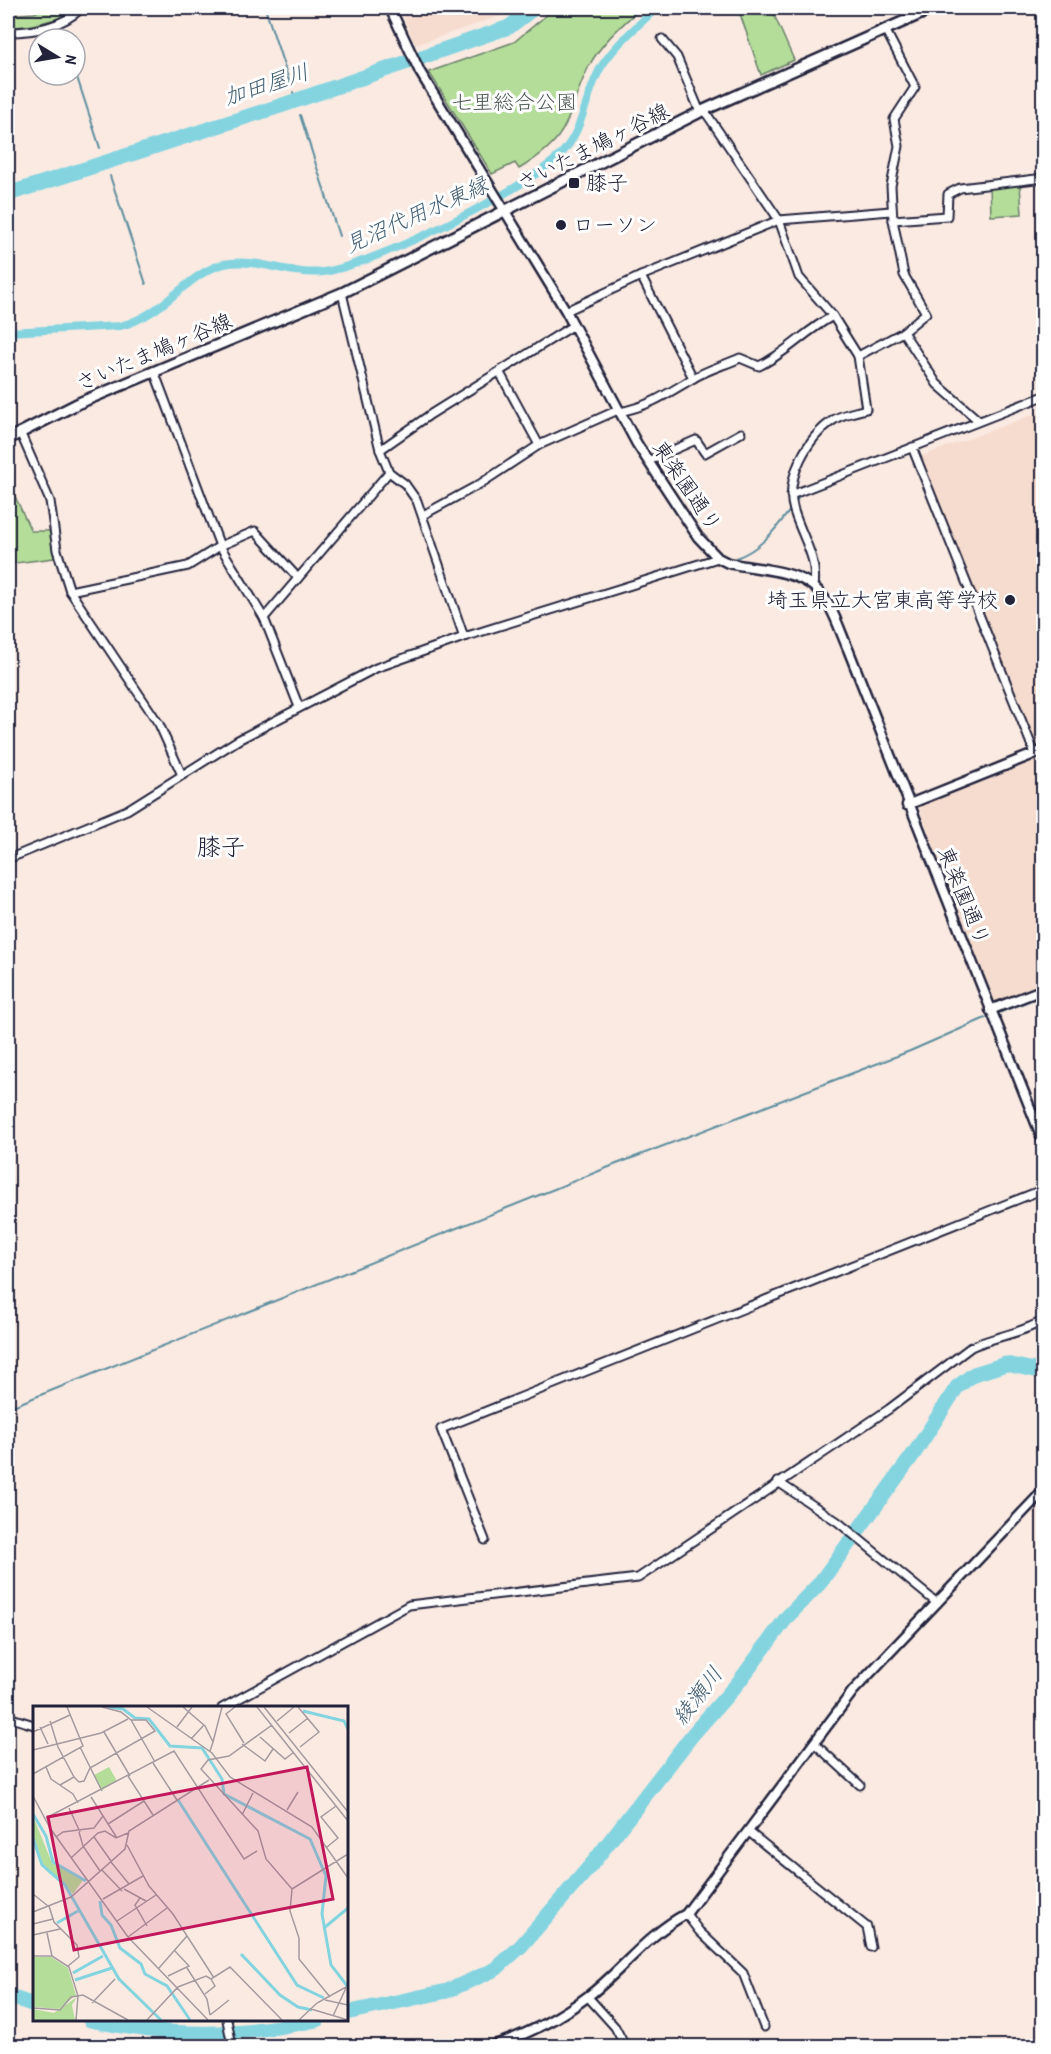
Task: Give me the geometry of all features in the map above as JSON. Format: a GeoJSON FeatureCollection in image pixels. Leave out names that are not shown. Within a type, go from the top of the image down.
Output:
{"type":"FeatureCollection","features":[{"type":"Feature","properties":{"kind":"main road","name":"さいたま鳩ヶ谷線"},"geometry":{"type":"LineString","coordinates":[[8,439],[79,403],[342,293],[702,111],[934,8]]}},
{"type":"Feature","properties":{"kind":"street"},"geometry":{"type":"LineString","coordinates":[[8,32],[34,31],[59,24],[71,18],[82,8]]}},
{"type":"Feature","properties":{"kind":"street","name":"東楽園通り"},"geometry":{"type":"LineString","coordinates":[[390,8],[417,68],[566,311],[618,411],[698,537],[718,558],[743,567],[789,576],[814,586],[835,619],[1044,1143]]}},
{"type":"Feature","properties":{"kind":"street"},"geometry":{"type":"LineString","coordinates":[[858,356],[903,332],[926,313],[904,275],[891,211],[891,186],[898,146],[894,119],[915,90],[885,29]]}},
{"type":"Feature","properties":{"kind":"street"},"geometry":{"type":"LineString","coordinates":[[662,39],[677,57],[702,111],[779,220],[799,276],[833,316],[858,356],[866,409],[836,418],[817,435],[800,460],[791,495],[794,511],[816,573],[814,586]]}},
{"type":"Feature","properties":{"kind":"street"},"geometry":{"type":"LineString","coordinates":[[892,220],[947,216],[948,194],[960,188],[1044,178]]}},
{"type":"Feature","properties":{"kind":"street"},"geometry":{"type":"LineString","coordinates":[[566,311],[641,276],[779,220],[891,211]]}},
{"type":"Feature","properties":{"kind":"street"},"geometry":{"type":"LineString","coordinates":[[641,276],[693,378]]}},
{"type":"Feature","properties":{"kind":"street"},"geometry":{"type":"LineString","coordinates":[[342,293],[380,450],[389,471],[405,484],[423,515],[464,637]]}},
{"type":"Feature","properties":{"kind":"street"},"geometry":{"type":"LineString","coordinates":[[423,515],[488,479],[539,445],[618,411],[652,403],[672,394],[693,378],[740,358],[759,366],[788,349],[814,326],[833,316]]}},
{"type":"Feature","properties":{"kind":"street"},"geometry":{"type":"LineString","coordinates":[[380,450],[432,414],[574,325]]}},
{"type":"Feature","properties":{"kind":"street"},"geometry":{"type":"LineString","coordinates":[[903,332],[937,384],[979,421]]}},
{"type":"Feature","properties":{"kind":"street"},"geometry":{"type":"LineString","coordinates":[[154,371],[219,546],[264,618],[298,707]]}},
{"type":"Feature","properties":{"kind":"street"},"geometry":{"type":"LineString","coordinates":[[500,373],[539,445]]}},
{"type":"Feature","properties":{"kind":"street"},"geometry":{"type":"LineString","coordinates":[[791,495],[1044,396]]}},
{"type":"Feature","properties":{"kind":"street"},"geometry":{"type":"LineString","coordinates":[[20,432],[50,501],[57,550],[70,591],[159,724],[182,775]]}},
{"type":"Feature","properties":{"kind":"street"},"geometry":{"type":"LineString","coordinates":[[648,461],[696,440],[705,453],[741,433]]}},
{"type":"Feature","properties":{"kind":"street"},"geometry":{"type":"LineString","coordinates":[[907,804],[1039,752],[912,447]]}},
{"type":"Feature","properties":{"kind":"street"},"geometry":{"type":"LineString","coordinates":[[264,618],[389,471]]}},
{"type":"Feature","properties":{"kind":"street"},"geometry":{"type":"LineString","coordinates":[[70,591],[188,566],[219,546],[255,531],[298,578]]}},
{"type":"Feature","properties":{"kind":"street"},"geometry":{"type":"LineString","coordinates":[[8,859],[127,810],[298,707],[376,668],[464,637],[718,558]]}},
{"type":"Feature","properties":{"kind":"street"},"geometry":{"type":"LineString","coordinates":[[990,1010],[1044,989]]}},
{"type":"Feature","properties":{"kind":"street"},"geometry":{"type":"LineString","coordinates":[[485,1540],[441,1429],[1044,1189]]}},
{"type":"Feature","properties":{"kind":"street"},"geometry":{"type":"LineString","coordinates":[[224,1706],[409,1605],[638,1578],[889,1409],[971,1347],[986,1340],[1005,1337],[1044,1320]]}},
{"type":"Feature","properties":{"kind":"street"},"geometry":{"type":"LineString","coordinates":[[778,1482],[838,1522],[937,1603]]}},
{"type":"Feature","properties":{"kind":"street"},"geometry":{"type":"LineString","coordinates":[[492,2046],[525,2035],[588,1997],[656,1931],[686,1914],[853,1691],[1044,1490]]}},
{"type":"Feature","properties":{"kind":"street"},"geometry":{"type":"LineString","coordinates":[[8,1717],[33,1725]]}},
{"type":"Feature","properties":{"kind":"street"},"geometry":{"type":"LineString","coordinates":[[814,1743],[860,1785]]}},
{"type":"Feature","properties":{"kind":"street"},"geometry":{"type":"LineString","coordinates":[[749,1832],[867,1927],[872,1947]]}},
{"type":"Feature","properties":{"kind":"street"},"geometry":{"type":"LineString","coordinates":[[686,1914],[699,1931],[743,1973],[765,2027]]}},
{"type":"Feature","properties":{"kind":"street"},"geometry":{"type":"LineString","coordinates":[[588,1997],[615,2027],[625,2046]]}},
{"type":"Feature","properties":{"kind":"street"},"geometry":{"type":"LineString","coordinates":[[227,2021],[232,2045]]}},
{"type":"Feature","properties":{"kind":"shaded area"},"geometry":{"type":"Polygon","coordinates":[[[400,8],[516,8],[506,14],[415,45],[400,8]]]}},
{"type":"Feature","properties":{"kind":"shaded area","name":"埼玉県立大宮東高等学校"},"geometry":{"type":"Polygon","coordinates":[[[1043,411],[1043,743],[1034,747],[919,457],[1043,411]]]}},
{"type":"Feature","properties":{"kind":"shaded area"},"geometry":{"type":"Polygon","coordinates":[[[1043,758],[1043,982],[995,1002],[919,807],[1043,758]]]}},
{"type":"Feature","properties":{"kind":"green space"},"geometry":{"type":"Polygon","coordinates":[[[45,8],[77,8],[68,16],[8,31],[8,15],[34,13],[45,8]]]}},
{"type":"Feature","properties":{"kind":"green space","name":"七里総合公園"},"geometry":{"type":"Polygon","coordinates":[[[555,8],[641,8],[612,35],[594,58],[581,84],[566,124],[550,146],[519,169],[515,163],[492,174],[429,72],[514,42],[555,8]]]}},
{"type":"Feature","properties":{"kind":"green space"},"geometry":{"type":"Polygon","coordinates":[[[738,8],[771,8],[794,60],[761,75],[738,8]]]}},
{"type":"Feature","properties":{"kind":"green space"},"geometry":{"type":"Polygon","coordinates":[[[1020,184],[1022,214],[991,216],[990,185],[1020,184]]]}},
{"type":"Feature","properties":{"kind":"green space"},"geometry":{"type":"Polygon","coordinates":[[[8,481],[31,531],[51,531],[54,558],[8,564],[8,481]]]}},
{"type":"Feature","properties":{"kind":"waterway"},"geometry":{"type":"LineString","coordinates":[[265,8],[290,84]]}},
{"type":"Feature","properties":{"kind":"waterway","name":"加田屋川"},"geometry":{"type":"LineString","coordinates":[[8,194],[283,105],[509,27],[534,8]]}},
{"type":"Feature","properties":{"kind":"waterway","name":"見沼代用水東縁"},"geometry":{"type":"LineString","coordinates":[[8,332],[120,326],[150,313],[198,276],[224,264],[249,263],[311,273],[323,272],[377,256],[448,224],[517,186],[562,153],[580,123],[601,67],[620,43],[657,8]]}},
{"type":"Feature","properties":{"kind":"waterway"},"geometry":{"type":"LineString","coordinates":[[80,87],[100,148]]}},
{"type":"Feature","properties":{"kind":"waterway","name":"加田屋川"},"geometry":{"type":"LineString","coordinates":[[293,92],[297,107]]}},
{"type":"Feature","properties":{"kind":"waterway"},"geometry":{"type":"LineString","coordinates":[[300,115],[339,236]]}},
{"type":"Feature","properties":{"kind":"waterway","name":"加田屋川"},"geometry":{"type":"LineString","coordinates":[[103,157],[107,168]]}},
{"type":"Feature","properties":{"kind":"waterway"},"geometry":{"type":"LineString","coordinates":[[110,176],[146,284]]}},
{"type":"Feature","properties":{"kind":"waterway"},"geometry":{"type":"LineString","coordinates":[[794,504],[800,496],[911,452]]}},
{"type":"Feature","properties":{"kind":"waterway"},"geometry":{"type":"LineString","coordinates":[[736,558],[760,544],[790,510]]}},
{"type":"Feature","properties":{"kind":"waterway"},"geometry":{"type":"LineString","coordinates":[[996,1014],[1044,995]]}},
{"type":"Feature","properties":{"kind":"waterway"},"geometry":{"type":"LineString","coordinates":[[8,1408],[614,1165],[910,1051],[990,1016]]}},
{"type":"Feature","properties":{"kind":"waterway","name":"綾瀬川"},"geometry":{"type":"LineString","coordinates":[[348,2013],[447,1991],[496,1969],[521,1946],[592,1864],[693,1734],[738,1683],[787,1617],[819,1584],[915,1452],[957,1387],[974,1374],[1006,1364],[1044,1372]]}},
{"type":"Feature","properties":{"kind":"waterway","name":"綾瀬川"},"geometry":{"type":"LineString","coordinates":[[8,1996],[33,2005]]}},
{"type":"Feature","properties":{"kind":"waterway","name":"綾瀬川"},"geometry":{"type":"LineString","coordinates":[[95,2021],[149,2030],[204,2033],[258,2030],[312,2021]]}},
{"type":"Feature","properties":{"kind":"place","name":"膝子"},"geometry":{"type":"Point","coordinates":[574,183]}},
{"type":"Feature","properties":{"kind":"place","name":"ローソン"},"geometry":{"type":"Point","coordinates":[561,225]}},
{"type":"Feature","properties":{"kind":"place","name":"埼玉県立大宮東高等学校"},"geometry":{"type":"Point","coordinates":[1010,600]}},
{"type":"Feature","properties":{"kind":"district","name":"膝子"},"geometry":{"type":"Point","coordinates":[221,847]}}]}
